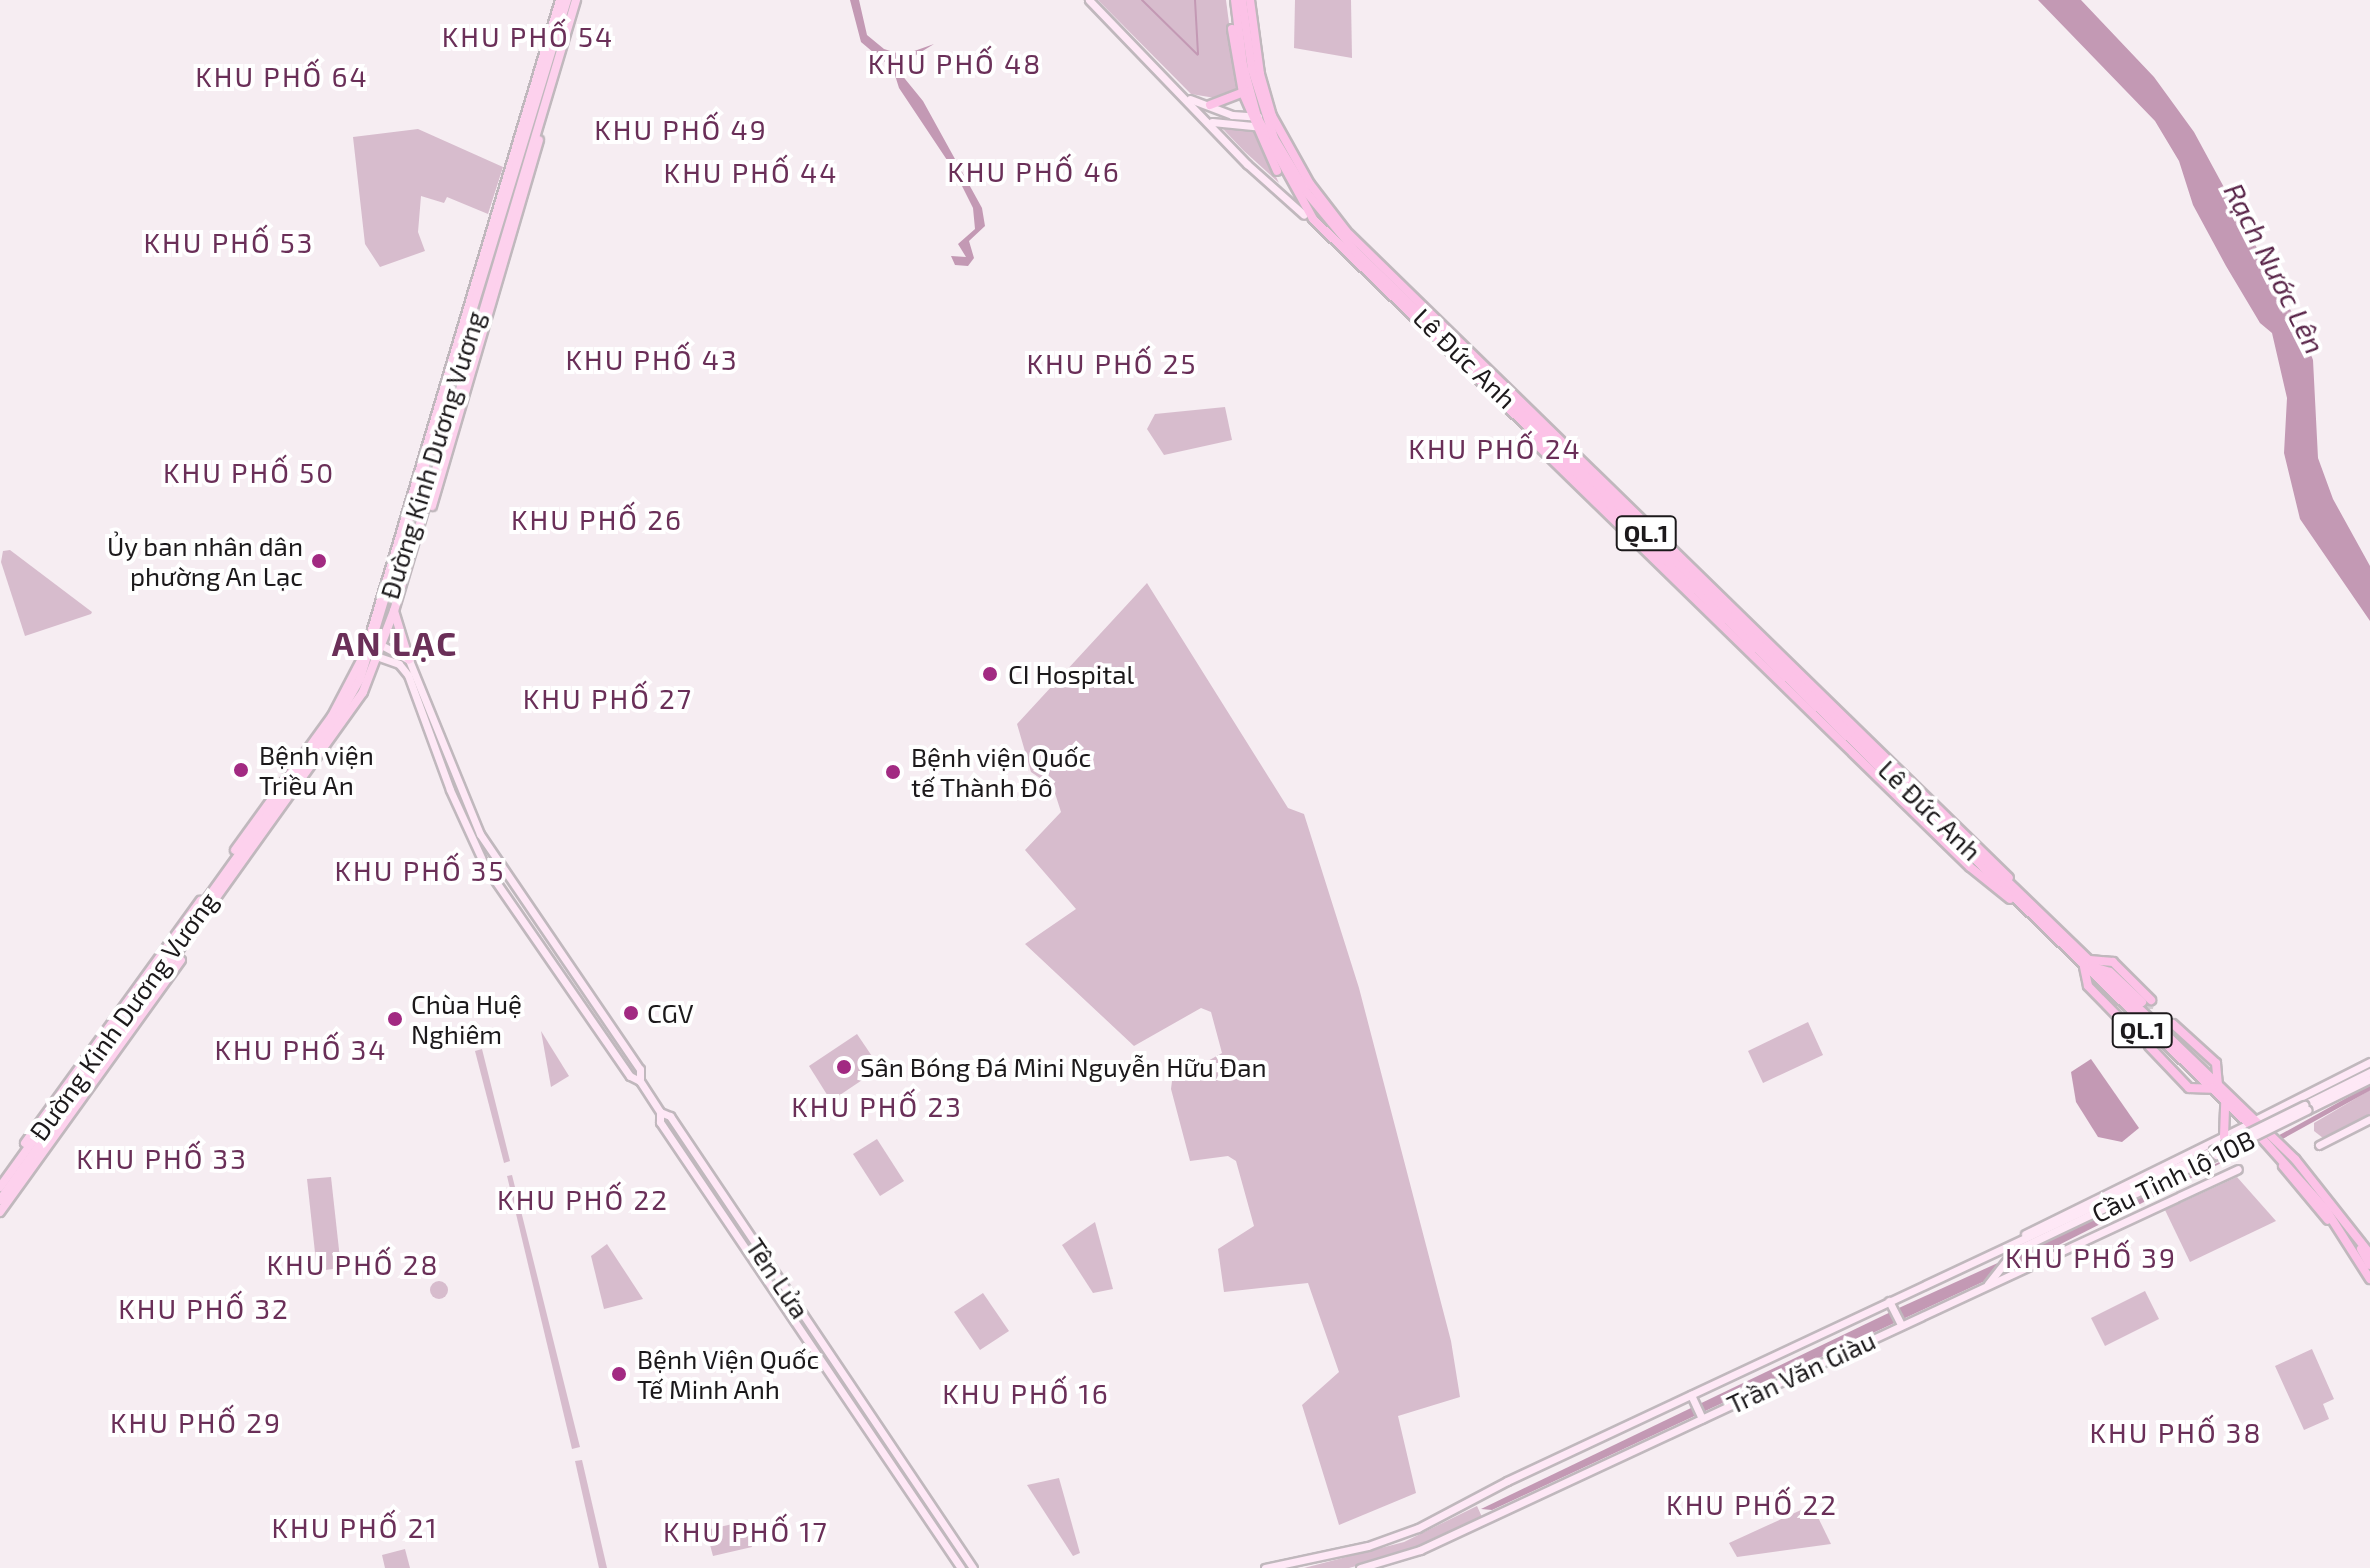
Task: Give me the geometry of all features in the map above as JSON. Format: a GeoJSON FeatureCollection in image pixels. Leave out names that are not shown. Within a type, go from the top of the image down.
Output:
{"type":"FeatureCollection","features":[{"type":"Feature","properties":{"kind":"highway","name":"Lê Đức Anh"},"geometry":{"type":"LineString","coordinates":[[1233,0],[1246,91],[1308,217],[1999,894],[2015,900]]}},
{"type":"Feature","properties":{"kind":"highway","name":"Lê Đức Anh"},"geometry":{"type":"LineString","coordinates":[[1242,0],[1249,57],[1263,121],[1346,231],[2051,917],[2055,927],[2087,964]]}},
{"type":"Feature","properties":{"kind":"highway","name":"Lê Đức Anh"},"geometry":{"type":"LineString","coordinates":[[1250,0],[1263,121]]}},
{"type":"Feature","properties":{"kind":"highway"},"geometry":{"type":"LineString","coordinates":[[1210,105],[1246,91]]}},
{"type":"Feature","properties":{"kind":"highway","name":"Lê Đức Anh"},"geometry":{"type":"LineString","coordinates":[[1629,530],[2015,900],[2095,971],[2110,972],[2204,1076],[2270,1141],[2347,1232],[2370,1265]]}},
{"type":"Feature","properties":{"kind":"highway"},"geometry":{"type":"LineString","coordinates":[[1997,883],[1999,894]]}},
{"type":"Feature","properties":{"kind":"highway"},"geometry":{"type":"LineString","coordinates":[[2126,1025],[2088,986],[2087,964],[2113,962],[2151,1000]]}},
{"type":"Feature","properties":{"kind":"highway","name":"Lê Đức Anh"},"geometry":{"type":"LineString","coordinates":[[2095,971],[2096,985],[2170,1057],[2204,1076]]}},
{"type":"Feature","properties":{"kind":"highway"},"geometry":{"type":"LineString","coordinates":[[2149,1046],[2189,1088],[2215,1087],[2216,1063],[2173,1024]]}},
{"type":"Feature","properties":{"kind":"highway","name":"Lê Đức Anh"},"geometry":{"type":"LineString","coordinates":[[2215,1087],[2225,1102],[2252,1122]]}},
{"type":"Feature","properties":{"kind":"highway"},"geometry":{"type":"LineString","coordinates":[[2224,1137],[2225,1102]]}},
{"type":"Feature","properties":{"kind":"highway","name":"Lê Đức Anh"},"geometry":{"type":"LineString","coordinates":[[2270,1141],[2347,1232],[2370,1254]]}},
{"type":"Feature","properties":{"kind":"highway","name":"Lê Đức Anh"},"geometry":{"type":"LineString","coordinates":[[2347,1232],[2370,1279]]}},
{"type":"Feature","properties":{"kind":"main road","name":"Đường Kinh Dương Vương"},"geometry":{"type":"LineString","coordinates":[[520,170],[560,0]]}},
{"type":"Feature","properties":{"kind":"main road","name":"Đường Kinh Dương Vương"},"geometry":{"type":"LineString","coordinates":[[0,1212],[134,1008],[183,940],[226,890],[288,807],[300,778],[394,611],[400,561],[412,550],[430,511],[567,0]]}},
{"type":"Feature","properties":{"kind":"main road","name":"Đường Kinh Dương Vương"},"geometry":{"type":"LineString","coordinates":[[0,1180],[84,1066],[134,1008],[183,940],[208,894],[351,714],[374,668],[373,650],[400,561],[520,170],[578,0]]}},
{"type":"Feature","properties":{"kind":"main road"},"geometry":{"type":"LineString","coordinates":[[1089,0],[1308,217]]}},
{"type":"Feature","properties":{"kind":"main road"},"geometry":{"type":"LineString","coordinates":[[1188,99],[1263,121]]}},
{"type":"Feature","properties":{"kind":"main road"},"geometry":{"type":"LineString","coordinates":[[1210,122],[1263,121]]}},
{"type":"Feature","properties":{"kind":"main road"},"geometry":{"type":"LineString","coordinates":[[394,611],[409,660]]}},
{"type":"Feature","properties":{"kind":"main road"},"geometry":{"type":"LineString","coordinates":[[373,650],[409,660]]}},
{"type":"Feature","properties":{"kind":"main road","name":"Tên Lửa"},"geometry":{"type":"LineString","coordinates":[[373,650],[399,664],[408,675],[450,790],[485,866],[630,1076],[640,1081],[660,1112],[660,1122],[961,1568]]}},
{"type":"Feature","properties":{"kind":"main road","name":"Tên Lửa"},"geometry":{"type":"LineString","coordinates":[[409,660],[480,834],[640,1069],[640,1081]]}},
{"type":"Feature","properties":{"kind":"main road","name":"Trần Văn Giàu"},"geometry":{"type":"LineString","coordinates":[[1265,1568],[1398,1537],[2018,1239],[2370,1062]]}},
{"type":"Feature","properties":{"kind":"main road","name":"Đường Kinh Dương Vương"},"geometry":{"type":"LineString","coordinates":[[0,1187],[84,1066]]}},
{"type":"Feature","properties":{"kind":"main road","name":"Cầu Tỉnh lộ 10B"},"geometry":{"type":"LineString","coordinates":[[2018,1239],[2370,1072]]}},
{"type":"Feature","properties":{"kind":"main road","name":"Cầu Tỉnh lộ 10B"},"geometry":{"type":"LineString","coordinates":[[1987,1287],[2014,1251],[2370,1079]]}},
{"type":"Feature","properties":{"kind":"main road","name":"Đường Kinh Dương Vương"},"geometry":{"type":"LineString","coordinates":[[0,1200],[69,1110]]}},
{"type":"Feature","properties":{"kind":"main road","name":"Tên Lửa"},"geometry":{"type":"LineString","coordinates":[[660,1112],[670,1116],[973,1568]]}},
{"type":"Feature","properties":{"kind":"main road"},"geometry":{"type":"LineString","coordinates":[[2319,1145],[2370,1119]]}},
{"type":"Feature","properties":{"kind":"main road","name":"Trần Văn Giàu"},"geometry":{"type":"LineString","coordinates":[[1360,1568],[1420,1550],[1701,1416],[2238,1169]]}},
{"type":"Feature","properties":{"kind":"main road"},"geometry":{"type":"LineString","coordinates":[[1889,1301],[1901,1325]]}},
{"type":"Feature","properties":{"kind":"main road"},"geometry":{"type":"LineString","coordinates":[[1692,1397],[1701,1416]]}},
{"type":"Feature","properties":{"kind":"shaded area"},"geometry":{"type":"Polygon","coordinates":[[[850,0],[859,0],[867,35],[884,49],[903,55],[934,44],[903,63],[901,74],[923,101],[982,208],[985,226],[969,241],[974,258],[968,266],[955,265],[951,256],[966,257],[958,244],[975,229],[973,208],[955,172],[899,88],[893,69],[861,42],[850,0]]]}},
{"type":"Feature","properties":{"kind":"shaded area"},"geometry":{"type":"Polygon","coordinates":[[[1098,0],[1226,0],[1238,92],[1221,99],[1191,94],[1098,0]]]}},
{"type":"Feature","properties":{"kind":"shaded area"},"geometry":{"type":"Polygon","coordinates":[[[1295,0],[1351,0],[1352,58],[1294,48],[1295,0]]]}},
{"type":"Feature","properties":{"kind":"shaded area","name":"Rạch Nước Lên"},"geometry":{"type":"Polygon","coordinates":[[[2038,0],[2081,0],[2154,77],[2194,132],[2303,333],[2313,360],[2318,458],[2333,499],[2370,566],[2370,621],[2300,519],[2284,453],[2287,398],[2272,333],[2260,323],[2226,266],[2193,205],[2179,161],[2155,121],[2038,0]]]}},
{"type":"Feature","properties":{"kind":"shaded area"},"geometry":{"type":"Polygon","coordinates":[[[418,129],[503,167],[488,214],[447,197],[444,203],[421,196],[418,232],[425,251],[380,267],[365,244],[353,137],[418,129]]]}},
{"type":"Feature","properties":{"kind":"shaded area"},"geometry":{"type":"Polygon","coordinates":[[[1223,129],[1254,131],[1279,183],[1244,151],[1223,129]]]}},
{"type":"Feature","properties":{"kind":"shaded area"},"geometry":{"type":"Polygon","coordinates":[[[1225,407],[1232,440],[1164,455],[1147,429],[1155,414],[1225,407]]]}},
{"type":"Feature","properties":{"kind":"shaded area"},"geometry":{"type":"Polygon","coordinates":[[[10,550],[91,614],[25,636],[1,562],[3,551],[10,550]]]}},
{"type":"Feature","properties":{"kind":"shaded area"},"geometry":{"type":"Polygon","coordinates":[[[1147,583],[1288,808],[1304,814],[1359,988],[1451,1341],[1460,1397],[1398,1416],[1416,1493],[1339,1525],[1302,1405],[1339,1372],[1308,1283],[1224,1292],[1218,1249],[1254,1226],[1236,1161],[1228,1156],[1190,1161],[1171,1089],[1172,1081],[1222,1053],[1211,1012],[1201,1008],[1134,1046],[1025,944],[1076,909],[1025,850],[1061,812],[1053,787],[1031,772],[1017,724],[1147,583]]]}},
{"type":"Feature","properties":{"kind":"shaded area"},"geometry":{"type":"Polygon","coordinates":[[[1808,1022],[1823,1055],[1763,1083],[1748,1051],[1808,1022]]]}},
{"type":"Feature","properties":{"kind":"shaded area"},"geometry":{"type":"Polygon","coordinates":[[[541,1031],[569,1076],[551,1087],[541,1031]]]}},
{"type":"Feature","properties":{"kind":"shaded area","name":"Sân Bóng Đá Mini Nguyễn Hữu Đan"},"geometry":{"type":"Polygon","coordinates":[[[857,1034],[880,1068],[831,1101],[809,1066],[857,1034]]]}},
{"type":"Feature","properties":{"kind":"shaded area"},"geometry":{"type":"Polygon","coordinates":[[[482,1049],[510,1161],[504,1163],[475,1051],[482,1049]]]}},
{"type":"Feature","properties":{"kind":"shaded area"},"geometry":{"type":"Polygon","coordinates":[[[2091,1059],[2139,1128],[2122,1142],[2098,1137],[2076,1102],[2071,1072],[2091,1059]]]}},
{"type":"Feature","properties":{"kind":"shaded area"},"geometry":{"type":"Polygon","coordinates":[[[2370,1090],[2370,1114],[2323,1138],[2314,1131],[2314,1123],[2370,1090]]]}},
{"type":"Feature","properties":{"kind":"shaded area"},"geometry":{"type":"Polygon","coordinates":[[[877,1139],[904,1181],[880,1196],[853,1154],[877,1139]]]}},
{"type":"Feature","properties":{"kind":"shaded area"},"geometry":{"type":"Polygon","coordinates":[[[2259,1144],[2015,1267],[1492,1510],[1481,1509],[1901,1307],[2259,1144]]]}},
{"type":"Feature","properties":{"kind":"shaded area"},"geometry":{"type":"Polygon","coordinates":[[[512,1175],[580,1447],[572,1449],[507,1176],[512,1175]]]}},
{"type":"Feature","properties":{"kind":"shaded area"},"geometry":{"type":"Polygon","coordinates":[[[331,1177],[341,1268],[317,1271],[307,1179],[331,1177]]]}},
{"type":"Feature","properties":{"kind":"shaded area"},"geometry":{"type":"Polygon","coordinates":[[[2237,1177],[2276,1221],[2190,1262],[2165,1210],[2237,1177]]]}},
{"type":"Feature","properties":{"kind":"shaded area"},"geometry":{"type":"Polygon","coordinates":[[[1095,1222],[1113,1289],[1093,1293],[1062,1245],[1095,1222]]]}},
{"type":"Feature","properties":{"kind":"shaded area"},"geometry":{"type":"Polygon","coordinates":[[[607,1244],[643,1299],[604,1309],[591,1256],[607,1244]]]}},
{"type":"Feature","properties":{"kind":"shaded area"},"geometry":{"type":"Polygon","coordinates":[[[439,1281],[448,1290],[439,1299],[430,1290],[439,1281]]]}},
{"type":"Feature","properties":{"kind":"shaded area"},"geometry":{"type":"Polygon","coordinates":[[[2145,1291],[2159,1319],[2105,1346],[2091,1318],[2145,1291]]]}},
{"type":"Feature","properties":{"kind":"shaded area"},"geometry":{"type":"Polygon","coordinates":[[[983,1293],[1009,1331],[980,1350],[954,1312],[983,1293]]]}},
{"type":"Feature","properties":{"kind":"shaded area"},"geometry":{"type":"Polygon","coordinates":[[[2312,1349],[2334,1399],[2323,1404],[2329,1419],[2304,1430],[2275,1366],[2312,1349]]]}},
{"type":"Feature","properties":{"kind":"shaded area"},"geometry":{"type":"Polygon","coordinates":[[[582,1460],[607,1568],[599,1568],[575,1461],[582,1460]]]}},
{"type":"Feature","properties":{"kind":"shaded area"},"geometry":{"type":"Polygon","coordinates":[[[1059,1478],[1080,1553],[1073,1556],[1027,1485],[1059,1478]]]}},
{"type":"Feature","properties":{"kind":"shaded area"},"geometry":{"type":"Polygon","coordinates":[[[1812,1505],[1831,1544],[1737,1557],[1729,1543],[1812,1505]]]}},
{"type":"Feature","properties":{"kind":"shaded area"},"geometry":{"type":"Polygon","coordinates":[[[1477,1506],[1482,1517],[1402,1553],[1349,1568],[1304,1568],[1404,1542],[1477,1506]]]}},
{"type":"Feature","properties":{"kind":"shaded area"},"geometry":{"type":"Polygon","coordinates":[[[746,1521],[752,1547],[713,1556],[706,1530],[746,1521]]]}},
{"type":"Feature","properties":{"kind":"shaded area"},"geometry":{"type":"Polygon","coordinates":[[[405,1549],[410,1568],[385,1568],[382,1555],[405,1549]]]}},
{"type":"Feature","properties":{"kind":"waterway"},"geometry":{"type":"LineString","coordinates":[[1142,0],[1198,55]]}},
{"type":"Feature","properties":{"kind":"waterway"},"geometry":{"type":"LineString","coordinates":[[1195,0],[1198,54]]}},
{"type":"Feature","properties":{"kind":"waterway"},"geometry":{"type":"LineString","coordinates":[[2276,1139],[2370,1087]]}},
{"type":"Feature","properties":{"kind":"tunnel"},"geometry":{"type":"LineString","coordinates":[[2126,1025],[2146,1020],[2151,1000]]}},
{"type":"Feature","properties":{"kind":"tunnel"},"geometry":{"type":"LineString","coordinates":[[2149,1046],[2154,1031],[2173,1024]]}},
{"type":"Feature","properties":{"kind":"place","name":"Ủy ban nhân dân phường An Lạc"},"geometry":{"type":"Point","coordinates":[319,561]}},
{"type":"Feature","properties":{"kind":"place","name":"CI Hospital"},"geometry":{"type":"Point","coordinates":[990,674]}},
{"type":"Feature","properties":{"kind":"place","name":"Bệnh viện Triều An"},"geometry":{"type":"Point","coordinates":[241,770]}},
{"type":"Feature","properties":{"kind":"place","name":"Bệnh viện Quốc tế Thành Đô"},"geometry":{"type":"Point","coordinates":[893,772]}},
{"type":"Feature","properties":{"kind":"place","name":"CGV"},"geometry":{"type":"Point","coordinates":[631,1013]}},
{"type":"Feature","properties":{"kind":"place","name":"Chùa Huệ Nghiêm"},"geometry":{"type":"Point","coordinates":[395,1019]}},
{"type":"Feature","properties":{"kind":"place","name":"Sân Bóng Đá Mini Nguyễn Hữu Đan"},"geometry":{"type":"Point","coordinates":[844,1067]}},
{"type":"Feature","properties":{"kind":"place","name":"Bệnh Viện Quốc Tế Minh Anh"},"geometry":{"type":"Point","coordinates":[619,1374]}},
{"type":"Feature","properties":{"kind":"district","name":"KHU PHỐ 54"},"geometry":{"type":"Point","coordinates":[528,36]}},
{"type":"Feature","properties":{"kind":"district","name":"KHU PHỐ 48"},"geometry":{"type":"Point","coordinates":[955,63]}},
{"type":"Feature","properties":{"kind":"district","name":"KHU PHỐ 64"},"geometry":{"type":"Point","coordinates":[282,76]}},
{"type":"Feature","properties":{"kind":"district","name":"KHU PHỐ 49"},"geometry":{"type":"Point","coordinates":[681,129]}},
{"type":"Feature","properties":{"kind":"district","name":"KHU PHỐ 46"},"geometry":{"type":"Point","coordinates":[1034,171]}},
{"type":"Feature","properties":{"kind":"district","name":"KHU PHỐ 44"},"geometry":{"type":"Point","coordinates":[751,172]}},
{"type":"Feature","properties":{"kind":"district","name":"KHU PHỐ 53"},"geometry":{"type":"Point","coordinates":[229,242]}},
{"type":"Feature","properties":{"kind":"district","name":"KHU PHỐ 43"},"geometry":{"type":"Point","coordinates":[652,359]}},
{"type":"Feature","properties":{"kind":"district","name":"KHU PHỐ 25"},"geometry":{"type":"Point","coordinates":[1112,363]}},
{"type":"Feature","properties":{"kind":"district","name":"KHU PHỐ 24"},"geometry":{"type":"Point","coordinates":[1495,448]}},
{"type":"Feature","properties":{"kind":"district","name":"KHU PHỐ 50"},"geometry":{"type":"Point","coordinates":[249,472]}},
{"type":"Feature","properties":{"kind":"district","name":"KHU PHỐ 26"},"geometry":{"type":"Point","coordinates":[597,519]}},
{"type":"Feature","properties":{"kind":"district","name":"AN LẠC"},"geometry":{"type":"Point","coordinates":[395,643]}},
{"type":"Feature","properties":{"kind":"district","name":"KHU PHỐ 27"},"geometry":{"type":"Point","coordinates":[608,698]}},
{"type":"Feature","properties":{"kind":"district","name":"KHU PHỐ 35"},"geometry":{"type":"Point","coordinates":[420,870]}},
{"type":"Feature","properties":{"kind":"district","name":"KHU PHỐ 34"},"geometry":{"type":"Point","coordinates":[301,1049]}},
{"type":"Feature","properties":{"kind":"district","name":"KHU PHỐ 23"},"geometry":{"type":"Point","coordinates":[877,1106]}},
{"type":"Feature","properties":{"kind":"district","name":"KHU PHỐ 33"},"geometry":{"type":"Point","coordinates":[162,1158]}},
{"type":"Feature","properties":{"kind":"district","name":"KHU PHỐ 22"},"geometry":{"type":"Point","coordinates":[583,1199]}},
{"type":"Feature","properties":{"kind":"district","name":"KHU PHỐ 39"},"geometry":{"type":"Point","coordinates":[2091,1257]}},
{"type":"Feature","properties":{"kind":"district","name":"KHU PHỐ 28"},"geometry":{"type":"Point","coordinates":[353,1264]}},
{"type":"Feature","properties":{"kind":"district","name":"KHU PHỐ 32"},"geometry":{"type":"Point","coordinates":[204,1308]}},
{"type":"Feature","properties":{"kind":"district","name":"KHU PHỐ 16"},"geometry":{"type":"Point","coordinates":[1026,1393]}},
{"type":"Feature","properties":{"kind":"district","name":"KHU PHỐ 29"},"geometry":{"type":"Point","coordinates":[196,1422]}},
{"type":"Feature","properties":{"kind":"district","name":"KHU PHỐ 38"},"geometry":{"type":"Point","coordinates":[2176,1432]}},
{"type":"Feature","properties":{"kind":"district","name":"KHU PHỐ 22"},"geometry":{"type":"Point","coordinates":[1752,1504]}},
{"type":"Feature","properties":{"kind":"district","name":"KHU PHỐ 21"},"geometry":{"type":"Point","coordinates":[355,1527]}},
{"type":"Feature","properties":{"kind":"district","name":"KHU PHỐ 17"},"geometry":{"type":"Point","coordinates":[746,1531]}}]}
